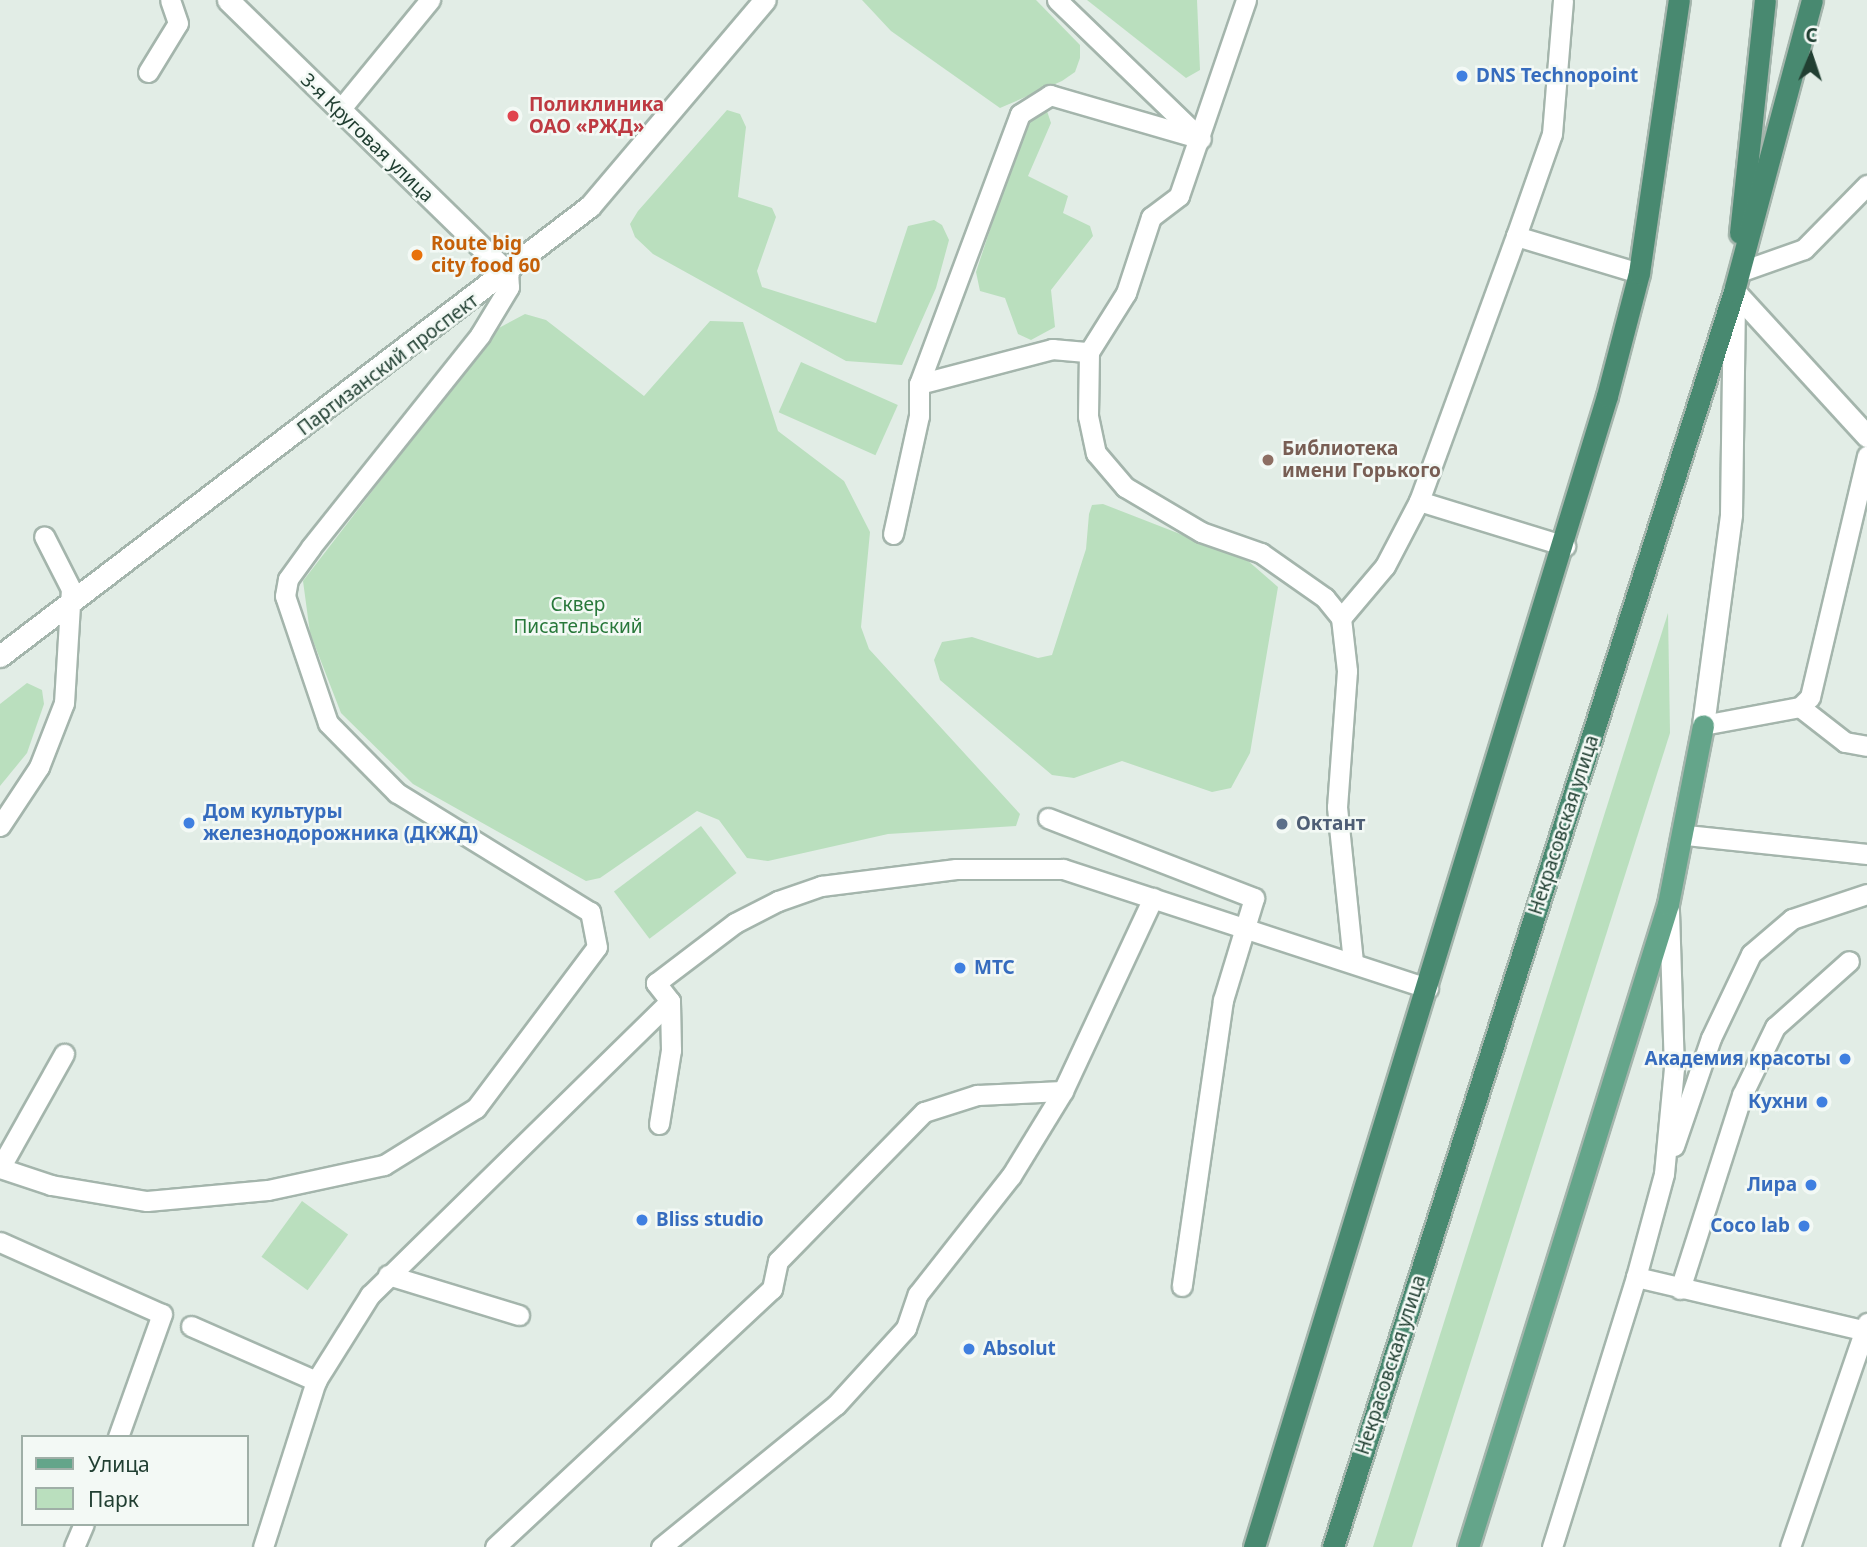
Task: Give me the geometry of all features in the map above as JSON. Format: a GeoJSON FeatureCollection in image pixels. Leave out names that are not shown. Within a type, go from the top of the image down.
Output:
{"type":"FeatureCollection","features":[{"type":"Feature","properties":{"kind":"highway"},"geometry":{"type":"LineString","coordinates":[[1254,1547],[1565,546],[1607,396],[1639,273],[1679,0]]}},
{"type":"Feature","properties":{"kind":"highway"},"geometry":{"type":"LineString","coordinates":[[1737,282],[1765,0]]}},
{"type":"Feature","properties":{"kind":"highway"},"geometry":{"type":"LineString","coordinates":[[1737,282],[1812,0]]}},
{"type":"Feature","properties":{"kind":"highway","name":"Некрасовская улица"},"geometry":{"type":"LineString","coordinates":[[1333,1547],[1737,282]]}},
{"type":"Feature","properties":{"kind":"main road","name":"3-я Круговая улица"},"geometry":{"type":"LineString","coordinates":[[228,0],[508,273]]}},
{"type":"Feature","properties":{"kind":"main road","name":"Партизанский проспект"},"geometry":{"type":"LineString","coordinates":[[0,656],[72,606],[508,273],[590,206],[765,0]]}},
{"type":"Feature","properties":{"kind":"main road"},"geometry":{"type":"LineString","coordinates":[[1737,282],[1867,436]]}},
{"type":"Feature","properties":{"kind":"main road"},"geometry":{"type":"LineString","coordinates":[[1468,1547],[1668,904],[1686,835],[1731,514],[1737,282]]}},
{"type":"Feature","properties":{"kind":"lane"},"geometry":{"type":"LineString","coordinates":[[148,72],[178,23],[170,0]]}},
{"type":"Feature","properties":{"kind":"lane"},"geometry":{"type":"LineString","coordinates":[[339,111],[430,0]]}},
{"type":"Feature","properties":{"kind":"lane"},"geometry":{"type":"LineString","coordinates":[[1057,0],[1202,139]]}},
{"type":"Feature","properties":{"kind":"lane"},"geometry":{"type":"LineString","coordinates":[[1246,0],[1202,139],[1179,196],[1152,217],[1126,293],[1089,352],[1088,416],[1096,453],[1125,487],[1201,532],[1261,553],[1325,598],[1341,618],[1347,671],[1337,807],[1353,963]]}},
{"type":"Feature","properties":{"kind":"lane"},"geometry":{"type":"LineString","coordinates":[[1341,618],[1385,566],[1419,501],[1517,236],[1552,134],[1563,0]]}},
{"type":"Feature","properties":{"kind":"lane"},"geometry":{"type":"LineString","coordinates":[[893,534],[919,415],[919,384],[1009,130],[1020,114],[1050,95],[1202,139]]}},
{"type":"Feature","properties":{"kind":"lane"},"geometry":{"type":"LineString","coordinates":[[1737,282],[1804,250],[1867,185]]}},
{"type":"Feature","properties":{"kind":"lane"},"geometry":{"type":"LineString","coordinates":[[1517,236],[1639,273]]}},
{"type":"Feature","properties":{"kind":"lane"},"geometry":{"type":"LineString","coordinates":[[64,1055],[0,1168],[51,1185],[147,1201],[268,1190],[384,1165],[476,1108],[597,947],[590,912],[397,793],[328,723],[285,596],[288,579],[480,335],[509,287],[508,273]]}},
{"type":"Feature","properties":{"kind":"lane"},"geometry":{"type":"LineString","coordinates":[[919,384],[1052,349],[1089,352]]}},
{"type":"Feature","properties":{"kind":"lane"},"geometry":{"type":"LineString","coordinates":[[1703,725],[1800,707],[1810,697],[1867,456]]}},
{"type":"Feature","properties":{"kind":"lane"},"geometry":{"type":"LineString","coordinates":[[1419,501],[1565,546]]}},
{"type":"Feature","properties":{"kind":"lane"},"geometry":{"type":"LineString","coordinates":[[0,826],[39,767],[64,703],[72,606],[67,575],[44,536]]}},
{"type":"Feature","properties":{"kind":"lane"},"geometry":{"type":"LineString","coordinates":[[1800,707],[1845,742],[1867,746]]}},
{"type":"Feature","properties":{"kind":"lane"},"geometry":{"type":"LineString","coordinates":[[1048,818],[1248,893],[1255,904],[1223,1000],[1182,1286]]}},
{"type":"Feature","properties":{"kind":"lane"},"geometry":{"type":"LineString","coordinates":[[1686,835],[1867,854]]}},
{"type":"Feature","properties":{"kind":"lane"},"geometry":{"type":"LineString","coordinates":[[659,1124],[671,1050],[670,1000],[656,983],[704,946],[778,901],[821,886],[956,869],[1063,869],[1246,931],[1428,988]]}},
{"type":"Feature","properties":{"kind":"lane"},"geometry":{"type":"LineString","coordinates":[[1552,1547],[1636,1277],[1664,1174],[1711,1038],[1751,954],[1792,919],[1867,894]]}},
{"type":"Feature","properties":{"kind":"lane"},"geometry":{"type":"LineString","coordinates":[[662,1547],[836,1405],[906,1328],[918,1294],[1011,1176],[1063,1091],[1153,898]]}},
{"type":"Feature","properties":{"kind":"lane"},"geometry":{"type":"LineString","coordinates":[[1664,1174],[1674,1068],[1668,904]]}},
{"type":"Feature","properties":{"kind":"lane"},"geometry":{"type":"LineString","coordinates":[[1680,1289],[1742,1095],[1775,1027],[1849,961]]}},
{"type":"Feature","properties":{"kind":"lane"},"geometry":{"type":"LineString","coordinates":[[263,1547],[316,1381],[388,1275],[670,1000]]}},
{"type":"Feature","properties":{"kind":"lane"},"geometry":{"type":"LineString","coordinates":[[495,1547],[772,1289],[778,1261],[924,1112],[976,1094],[1063,1091]]}},
{"type":"Feature","properties":{"kind":"lane"},"geometry":{"type":"LineString","coordinates":[[0,1242],[162,1314],[119,1435]]}},
{"type":"Feature","properties":{"kind":"lane"},"geometry":{"type":"LineString","coordinates":[[388,1275],[519,1315]]}},
{"type":"Feature","properties":{"kind":"lane"},"geometry":{"type":"LineString","coordinates":[[1636,1277],[1680,1289],[1866,1328],[1790,1547]]}},
{"type":"Feature","properties":{"kind":"lane"},"geometry":{"type":"LineString","coordinates":[[191,1326],[316,1381]]}},
{"type":"Feature","properties":{"kind":"lane"},"geometry":{"type":"LineString","coordinates":[[74,1547],[83,1526]]}},
{"type":"Feature","properties":{"kind":"green space"},"geometry":{"type":"Polygon","coordinates":[[[862,0],[1036,0],[1080,45],[1080,58],[1075,72],[1062,81],[1000,108],[891,31],[862,0]]]}},
{"type":"Feature","properties":{"kind":"green space"},"geometry":{"type":"Polygon","coordinates":[[[1087,0],[1197,0],[1200,70],[1186,78],[1087,0]]]}},
{"type":"Feature","properties":{"kind":"green space"},"geometry":{"type":"Polygon","coordinates":[[[1046,108],[1051,123],[1028,176],[1068,196],[1063,213],[1090,226],[1093,236],[1051,290],[1055,327],[1031,340],[1018,334],[1005,298],[980,291],[976,272],[1026,121],[1046,108]]]}},
{"type":"Feature","properties":{"kind":"green space"},"geometry":{"type":"Polygon","coordinates":[[[727,110],[740,114],[746,127],[738,197],[772,208],[776,217],[757,271],[762,287],[876,323],[908,226],[934,220],[942,225],[949,240],[936,288],[902,365],[846,361],[653,254],[635,237],[630,224],[638,211],[727,110]]]}},
{"type":"Feature","properties":{"kind":"green space","name":"Cквер Писательский"},"geometry":{"type":"Polygon","coordinates":[[[525,314],[546,320],[644,396],[710,321],[743,322],[778,431],[844,481],[870,532],[861,627],[869,649],[1020,814],[1016,826],[888,834],[768,861],[747,858],[719,820],[697,811],[600,878],[586,881],[413,784],[341,713],[310,633],[303,581],[497,329],[525,314]]]}},
{"type":"Feature","properties":{"kind":"green space"},"geometry":{"type":"Polygon","coordinates":[[[801,362],[898,405],[875,455],[779,412],[801,362]]]}},
{"type":"Feature","properties":{"kind":"green space"},"geometry":{"type":"Polygon","coordinates":[[[1103,504],[1247,560],[1278,587],[1250,753],[1231,788],[1212,792],[1122,761],[1074,778],[1052,775],[940,680],[934,660],[942,642],[972,637],[1038,658],[1052,655],[1086,549],[1092,505],[1103,504]]]}},
{"type":"Feature","properties":{"kind":"green space"},"geometry":{"type":"Polygon","coordinates":[[[1668,613],[1670,733],[1412,1547],[1373,1547],[1668,613]]]}},
{"type":"Feature","properties":{"kind":"green space"},"geometry":{"type":"Polygon","coordinates":[[[27,683],[42,690],[44,704],[27,753],[0,786],[0,704],[27,683]]]}},
{"type":"Feature","properties":{"kind":"green space"},"geometry":{"type":"Polygon","coordinates":[[[701,826],[737,873],[649,939],[614,892],[701,826]]]}},
{"type":"Feature","properties":{"kind":"green space"},"geometry":{"type":"Polygon","coordinates":[[[302,1201],[348,1235],[308,1290],[261,1257],[302,1201]]]}},
{"type":"Feature","properties":{"kind":"place","name":"DNS Technopoint"},"geometry":{"type":"Point","coordinates":[1462,76]}},
{"type":"Feature","properties":{"kind":"place","name":"Поликлиника ОАО «РЖД»"},"geometry":{"type":"Point","coordinates":[513,116]}},
{"type":"Feature","properties":{"kind":"place","name":"Route big city food 60"},"geometry":{"type":"Point","coordinates":[417,255]}},
{"type":"Feature","properties":{"kind":"place","name":"Библиотека имени Горького"},"geometry":{"type":"Point","coordinates":[1268,460]}},
{"type":"Feature","properties":{"kind":"place","name":"Дом культуры железнодорожника (ДКЖД)"},"geometry":{"type":"Point","coordinates":[189,823]}},
{"type":"Feature","properties":{"kind":"place","name":"Октант"},"geometry":{"type":"Point","coordinates":[1282,824]}},
{"type":"Feature","properties":{"kind":"place","name":"МТС"},"geometry":{"type":"Point","coordinates":[960,968]}},
{"type":"Feature","properties":{"kind":"place","name":"Академия красоты"},"geometry":{"type":"Point","coordinates":[1845,1059]}},
{"type":"Feature","properties":{"kind":"place","name":"Кухни"},"geometry":{"type":"Point","coordinates":[1822,1102]}},
{"type":"Feature","properties":{"kind":"place","name":"Лира"},"geometry":{"type":"Point","coordinates":[1811,1185]}},
{"type":"Feature","properties":{"kind":"place","name":"Bliss studio"},"geometry":{"type":"Point","coordinates":[642,1220]}},
{"type":"Feature","properties":{"kind":"place","name":"Coco lab"},"geometry":{"type":"Point","coordinates":[1804,1226]}},
{"type":"Feature","properties":{"kind":"place","name":"Absolut"},"geometry":{"type":"Point","coordinates":[969,1349]}}]}
